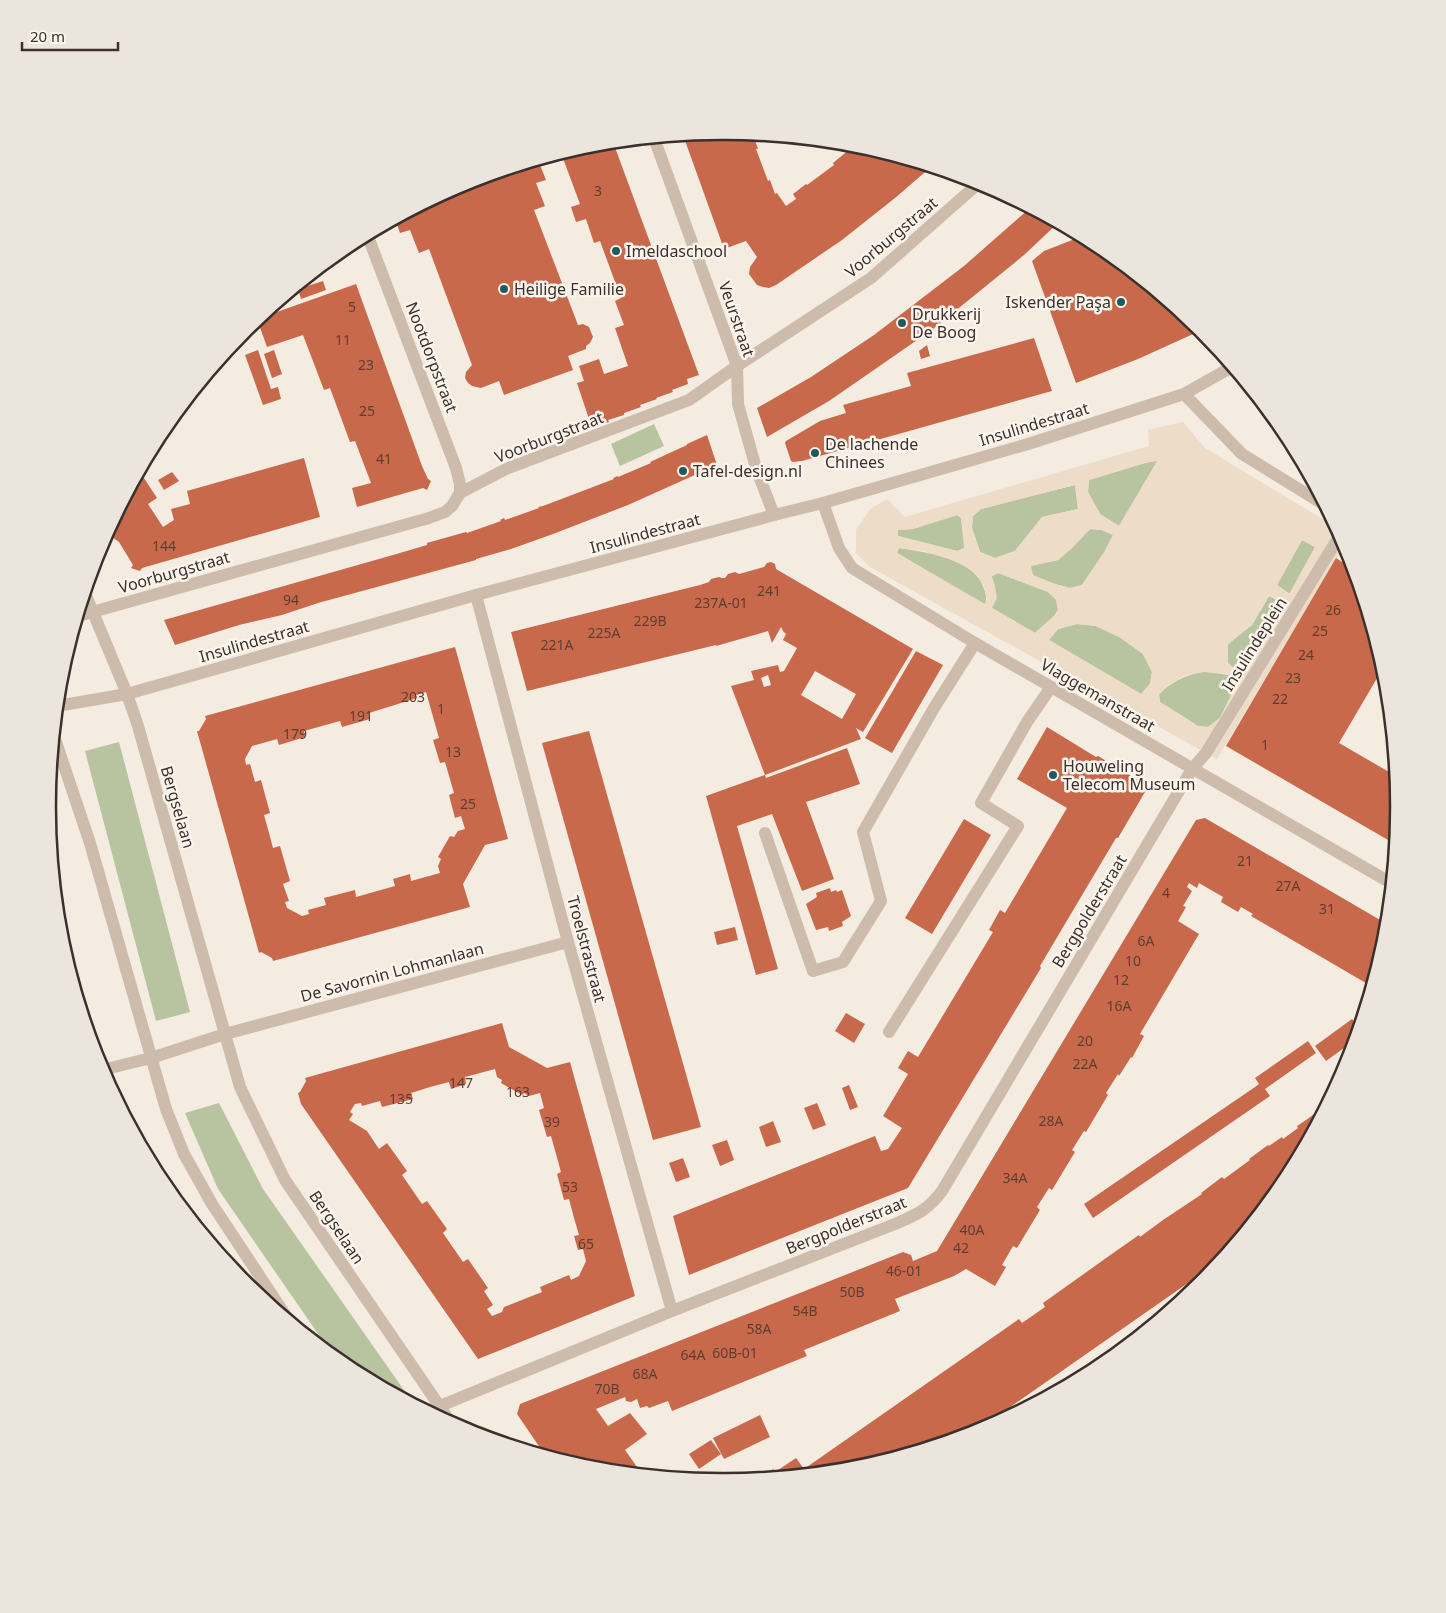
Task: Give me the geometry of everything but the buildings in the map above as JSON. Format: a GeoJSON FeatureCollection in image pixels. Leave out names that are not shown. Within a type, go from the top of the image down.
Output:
{"type":"FeatureCollection","features":[{"type":"Feature","properties":{"kind":"street","name":"Veurstraat"},"geometry":{"type":"LineString","coordinates":[[656,143],[737,366],[738,404],[756,468],[774,515]]}},
{"type":"Feature","properties":{"kind":"street","name":"Voorburgstraat"},"geometry":{"type":"LineString","coordinates":[[85,614],[429,518],[445,512],[452,506],[460,493],[520,463],[689,400],[737,366],[871,278],[972,189]]}},
{"type":"Feature","properties":{"kind":"street","name":"Nootdorpstraat"},"geometry":{"type":"LineString","coordinates":[[370,242],[456,468],[460,493]]}},
{"type":"Feature","properties":{"kind":"street","name":"Insulindestraat"},"geometry":{"type":"LineString","coordinates":[[64,705],[127,694],[476,595],[823,503],[1028,444],[1184,394],[1227,370]]}},
{"type":"Feature","properties":{"kind":"street"},"geometry":{"type":"LineString","coordinates":[[1184,394],[1242,454],[1314,498]]}},
{"type":"Feature","properties":{"kind":"street","name":"Vlaggemanstraat"},"geometry":{"type":"LineString","coordinates":[[823,503],[839,548],[852,568],[1050,687],[1385,880]]}},
{"type":"Feature","properties":{"kind":"street","name":"Insulindeplein"},"geometry":{"type":"LineString","coordinates":[[1192,769],[1206,753],[1335,543]]}},
{"type":"Feature","properties":{"kind":"street","name":"Troelstrastraat"},"geometry":{"type":"LineString","coordinates":[[476,595],[568,942],[672,1311]]}},
{"type":"Feature","properties":{"kind":"street","name":"Bergselaan"},"geometry":{"type":"LineString","coordinates":[[89,603],[127,694],[138,726],[240,1087],[285,1180],[443,1411]]}},
{"type":"Feature","properties":{"kind":"street"},"geometry":{"type":"LineString","coordinates":[[765,834],[813,971],[844,962],[880,901],[863,832],[934,708],[975,643]]}},
{"type":"Feature","properties":{"kind":"street"},"geometry":{"type":"LineString","coordinates":[[890,1032],[1018,826],[981,803],[1027,722],[1050,687]]}},
{"type":"Feature","properties":{"kind":"street"},"geometry":{"type":"LineString","coordinates":[[59,751],[90,843],[166,1109],[184,1154],[212,1204],[277,1302]]}},
{"type":"Feature","properties":{"kind":"street","name":"Bergpolderstraat"},"geometry":{"type":"LineString","coordinates":[[440,1406],[924,1211],[933,1203],[946,1182],[1192,769]]}},
{"type":"Feature","properties":{"kind":"street","name":"De Savornin Lohmanlaan"},"geometry":{"type":"LineString","coordinates":[[225,1034],[568,942]]}},
{"type":"Feature","properties":{"kind":"street"},"geometry":{"type":"LineString","coordinates":[[110,1068],[151,1058],[225,1034]]}},
{"type":"Feature","properties":{"kind":"green space"},"geometry":{"type":"Polygon","coordinates":[[[654,424],[664,446],[620,466],[611,444],[654,424]]]}},
{"type":"Feature","properties":{"kind":"green space"},"geometry":{"type":"Polygon","coordinates":[[[1158,460],[1119,526],[1100,514],[1088,492],[1089,480],[1158,460]]]}},
{"type":"Feature","properties":{"kind":"green space"},"geometry":{"type":"Polygon","coordinates":[[[1075,485],[1078,509],[1042,517],[1015,551],[995,558],[980,552],[972,528],[973,516],[981,509],[1075,485]]]}},
{"type":"Feature","properties":{"kind":"green space"},"geometry":{"type":"Polygon","coordinates":[[[957,515],[961,518],[965,548],[957,551],[898,536],[898,530],[913,529],[957,515]]]}},
{"type":"Feature","properties":{"kind":"green space"},"geometry":{"type":"Polygon","coordinates":[[[1090,529],[1102,530],[1113,535],[1105,551],[1082,585],[1070,588],[1033,576],[1030,566],[1058,560],[1090,529]]]}},
{"type":"Feature","properties":{"kind":"green space"},"geometry":{"type":"Polygon","coordinates":[[[1302,540],[1315,547],[1290,594],[1277,585],[1302,540]]]}},
{"type":"Feature","properties":{"kind":"green space"},"geometry":{"type":"Polygon","coordinates":[[[899,548],[936,555],[961,564],[971,570],[979,579],[984,589],[985,605],[897,553],[899,548]]]}},
{"type":"Feature","properties":{"kind":"green space"},"geometry":{"type":"Polygon","coordinates":[[[998,573],[1048,592],[1056,599],[1058,610],[1054,616],[1035,633],[992,608],[992,576],[998,573]]]}},
{"type":"Feature","properties":{"kind":"green space"},"geometry":{"type":"Polygon","coordinates":[[[1269,596],[1283,603],[1242,675],[1228,663],[1228,644],[1252,625],[1269,596]]]}},
{"type":"Feature","properties":{"kind":"green space"},"geometry":{"type":"Polygon","coordinates":[[[1077,624],[1096,626],[1121,638],[1143,654],[1152,672],[1150,684],[1141,694],[1049,640],[1058,629],[1077,624]]]}},
{"type":"Feature","properties":{"kind":"green space"},"geometry":{"type":"Polygon","coordinates":[[[1204,671],[1229,675],[1237,683],[1220,718],[1208,727],[1198,726],[1160,702],[1159,694],[1180,679],[1204,671]]]}},
{"type":"Feature","properties":{"kind":"green space"},"geometry":{"type":"Polygon","coordinates":[[[119,742],[190,1012],[156,1021],[85,751],[119,742]]]}},
{"type":"Feature","properties":{"kind":"green space"},"geometry":{"type":"Polygon","coordinates":[[[219,1103],[263,1189],[405,1392],[353,1361],[321,1338],[218,1189],[185,1113],[219,1103]]]}},
{"type":"Feature","properties":{"kind":"shaded area"},"geometry":{"type":"Polygon","coordinates":[[[1183,422],[1205,448],[1325,520],[1340,553],[1217,759],[870,567],[856,553],[856,530],[870,509],[887,499],[905,517],[1149,446],[1148,430],[1183,422]],[[1157,461],[1089,480],[1088,492],[1100,514],[1119,526],[1157,461]],[[1075,485],[981,509],[973,516],[972,528],[980,552],[995,558],[1015,551],[1042,517],[1078,509],[1075,485]],[[957,515],[913,529],[898,530],[898,536],[957,551],[964,548],[961,518],[957,515]],[[1090,529],[1058,560],[1031,566],[1033,575],[1070,588],[1082,585],[1105,551],[1113,535],[1102,530],[1090,529]],[[1302,540],[1277,585],[1289,594],[1315,547],[1302,540]],[[899,548],[897,553],[985,604],[987,600],[984,587],[977,575],[959,562],[923,551],[899,548]],[[998,573],[992,576],[997,598],[992,608],[1035,633],[1058,610],[1056,600],[1048,592],[998,573]],[[1269,596],[1252,625],[1228,645],[1228,663],[1242,675],[1283,603],[1269,596]],[[1077,624],[1058,629],[1049,640],[1141,694],[1150,684],[1152,672],[1143,654],[1121,638],[1096,626],[1077,624]],[[1204,672],[1184,676],[1170,684],[1159,694],[1160,702],[1198,726],[1208,727],[1220,718],[1237,683],[1229,675],[1204,672]]]}},
{"type":"Feature","properties":{"kind":"place","name":"Imeldaschool"},"geometry":{"type":"Point","coordinates":[616,251]}},
{"type":"Feature","properties":{"kind":"place","name":"Heilige Familie"},"geometry":{"type":"Point","coordinates":[504,289]}},
{"type":"Feature","properties":{"kind":"place","name":"Iskender Paşa"},"geometry":{"type":"Point","coordinates":[1121,302]}},
{"type":"Feature","properties":{"kind":"place","name":"Drukkerij De Boog"},"geometry":{"type":"Point","coordinates":[902,323]}},
{"type":"Feature","properties":{"kind":"place","name":"De lachende Chinees"},"geometry":{"type":"Point","coordinates":[815,453]}},
{"type":"Feature","properties":{"kind":"place","name":"Tafel-design.nl"},"geometry":{"type":"Point","coordinates":[683,471]}},
{"type":"Feature","properties":{"kind":"place","name":"Houweling Telecom Museum"},"geometry":{"type":"Point","coordinates":[1053,775]}}]}
